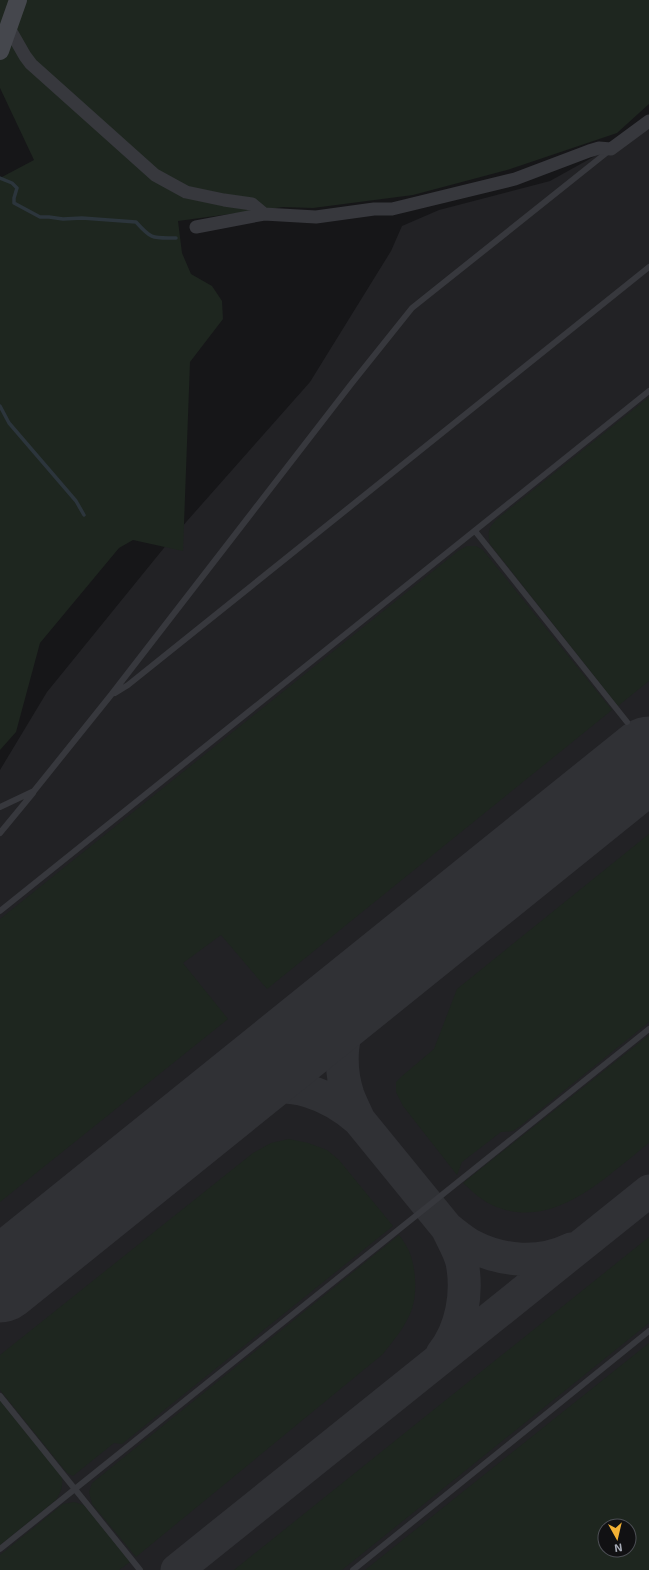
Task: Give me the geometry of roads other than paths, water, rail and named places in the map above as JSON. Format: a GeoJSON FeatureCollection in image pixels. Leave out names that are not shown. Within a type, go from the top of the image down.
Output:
{"type":"FeatureCollection","features":[{"type":"Feature","properties":{"kind":"main road"},"geometry":{"type":"LineString","coordinates":[[0,51],[18,0]]}},
{"type":"Feature","properties":{"kind":"street"},"geometry":{"type":"LineString","coordinates":[[9,28],[24,56],[31,64],[155,175],[186,192],[252,204],[264,214]]}},
{"type":"Feature","properties":{"kind":"street"},"geometry":{"type":"LineString","coordinates":[[196,227],[264,214],[316,217],[374,208],[392,209],[516,178],[599,148],[611,149],[649,121]]}},
{"type":"Feature","properties":{"kind":"lane"},"geometry":{"type":"LineString","coordinates":[[0,833],[111,695],[352,383],[412,308],[611,149]]}},
{"type":"Feature","properties":{"kind":"lane"},"geometry":{"type":"LineString","coordinates":[[111,695],[128,685],[649,267]]}},
{"type":"Feature","properties":{"kind":"lane"},"geometry":{"type":"LineString","coordinates":[[0,911],[649,391]]}},
{"type":"Feature","properties":{"kind":"lane"},"geometry":{"type":"LineString","coordinates":[[475,531],[627,722]]}},
{"type":"Feature","properties":{"kind":"lane"},"geometry":{"type":"LineString","coordinates":[[0,807],[34,791]]}},
{"type":"Feature","properties":{"kind":"lane"},"geometry":{"type":"LineString","coordinates":[[0,1550],[649,1029]]}},
{"type":"Feature","properties":{"kind":"lane"},"geometry":{"type":"LineString","coordinates":[[353,1570],[649,1331]]}},
{"type":"Feature","properties":{"kind":"lane"},"geometry":{"type":"LineString","coordinates":[[0,1396],[140,1570]]}},
{"type":"Feature","properties":{"kind":"waterway"},"geometry":{"type":"LineString","coordinates":[[0,178],[12,183],[17,188],[14,203],[40,217],[136,222],[153,237],[176,238]]}},
{"type":"Feature","properties":{"kind":"waterway"},"geometry":{"type":"LineString","coordinates":[[0,406],[9,423],[76,501],[84,515]]}}]}
